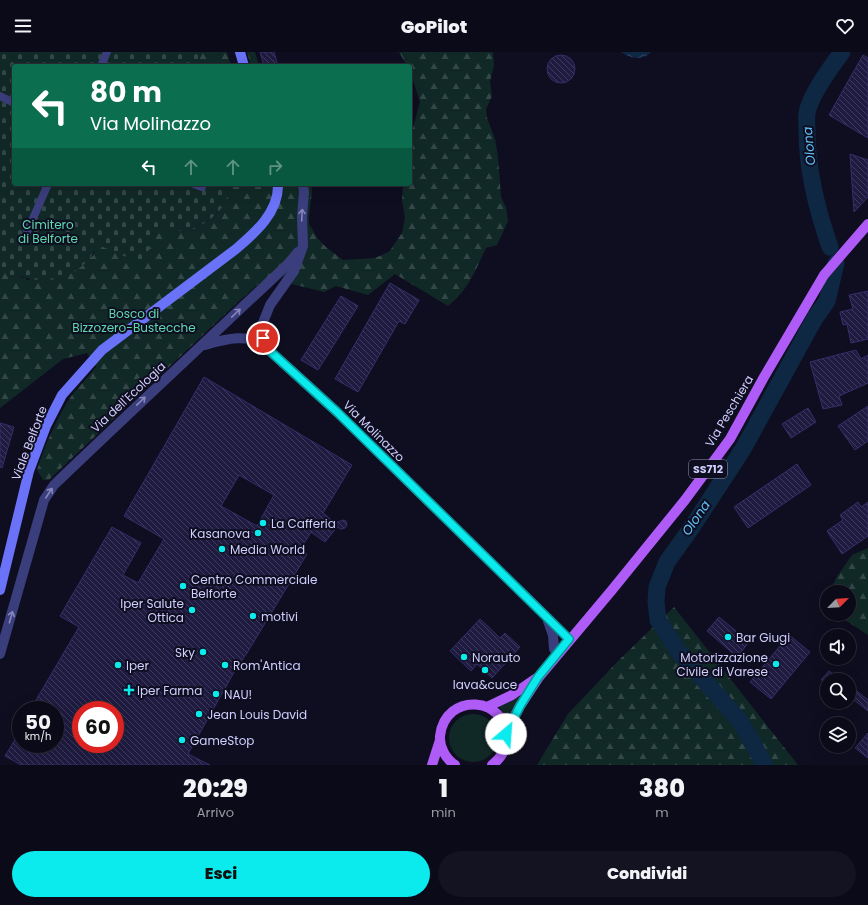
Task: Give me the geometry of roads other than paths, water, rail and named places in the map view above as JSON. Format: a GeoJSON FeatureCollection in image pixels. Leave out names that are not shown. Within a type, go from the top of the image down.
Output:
{"type":"FeatureCollection","features":[{"type":"Feature","properties":{"kind":"main road"},"geometry":{"type":"LineString","coordinates":[[240,52],[243,64]]}},
{"type":"Feature","properties":{"kind":"main road","name":"Viale Belforte"},"geometry":{"type":"LineString","coordinates":[[0,590],[29,471],[46,426],[62,395],[102,350],[236,249],[254,233],[271,210],[278,186]]}},
{"type":"Feature","properties":{"kind":"main road","name":"Via Peschiera"},"geometry":{"type":"LineString","coordinates":[[492,765],[502,754],[506,744],[506,734],[520,706],[538,677],[612,590],[680,506],[730,439],[764,377],[824,275],[868,224]]}},
{"type":"Feature","properties":{"kind":"main road","name":"Via Peschiera"},"geometry":{"type":"LineString","coordinates":[[487,707],[512,695],[538,677]]}},
{"type":"Feature","properties":{"kind":"main road"},"geometry":{"type":"LineString","coordinates":[[432,765],[440,740],[441,728],[446,717],[455,709],[466,704],[477,704],[487,707],[496,713],[503,722],[506,734]]}},
{"type":"Feature","properties":{"kind":"main road"},"geometry":{"type":"LineString","coordinates":[[440,740],[444,754],[455,765]]}},
{"type":"Feature","properties":{"kind":"street"},"geometry":{"type":"LineString","coordinates":[[102,64],[107,52]]}},
{"type":"Feature","properties":{"kind":"street"},"geometry":{"type":"LineString","coordinates":[[0,96],[12,101]]}},
{"type":"Feature","properties":{"kind":"street"},"geometry":{"type":"LineString","coordinates":[[24,239],[47,186]]}},
{"type":"Feature","properties":{"kind":"street"},"geometry":{"type":"LineString","coordinates":[[303,186],[303,246]]}},
{"type":"Feature","properties":{"kind":"street","name":"Via dell'Ecologia"},"geometry":{"type":"LineString","coordinates":[[0,654],[44,500],[54,485],[144,398],[288,264],[303,246]]}},
{"type":"Feature","properties":{"kind":"street","name":"Via Molinazzo"},"geometry":{"type":"LineString","coordinates":[[303,246],[294,271],[270,306],[262,325],[263,338],[271,352],[337,412],[569,639]]}},
{"type":"Feature","properties":{"kind":"street"},"geometry":{"type":"LineString","coordinates":[[201,346],[244,337],[256,340],[271,352]]}},
{"type":"Feature","properties":{"kind":"street","name":"Via Molinazzo"},"geometry":{"type":"LineString","coordinates":[[542,613],[550,623],[553,634],[554,649]]}},
{"type":"Feature","properties":{"kind":"water"},"geometry":{"type":"Polygon","coordinates":[[[621,52],[651,52],[644,57],[637,58],[621,52]]]}},
{"type":"Feature","properties":{"kind":"waterway","name":"Olona"},"geometry":{"type":"LineString","coordinates":[[830,247],[817,204],[811,175],[807,146],[807,113],[816,90],[842,52]]}},
{"type":"Feature","properties":{"kind":"waterway","name":"Olona"},"geometry":{"type":"LineString","coordinates":[[764,765],[740,721],[679,652],[658,620],[656,602],[657,587],[667,562],[692,527],[743,449],[815,318],[827,301],[836,263]]}},
{"type":"Feature","properties":{"kind":"place","name":"La Cafferia"},"geometry":{"type":"Point","coordinates":[263,523]}},
{"type":"Feature","properties":{"kind":"place","name":"Kasanova"},"geometry":{"type":"Point","coordinates":[258,533]}},
{"type":"Feature","properties":{"kind":"place","name":"Media World"},"geometry":{"type":"Point","coordinates":[222,549]}},
{"type":"Feature","properties":{"kind":"place","name":"Centro Commerciale Belforte"},"geometry":{"type":"Point","coordinates":[183,586]}},
{"type":"Feature","properties":{"kind":"place","name":"Iper Salute Ottica"},"geometry":{"type":"Point","coordinates":[192,610]}},
{"type":"Feature","properties":{"kind":"place","name":"motivi"},"geometry":{"type":"Point","coordinates":[253,616]}},
{"type":"Feature","properties":{"kind":"place","name":"Bar Giugi"},"geometry":{"type":"Point","coordinates":[728,637]}},
{"type":"Feature","properties":{"kind":"place","name":"Sky"},"geometry":{"type":"Point","coordinates":[203,652]}},
{"type":"Feature","properties":{"kind":"place","name":"Norauto"},"geometry":{"type":"Point","coordinates":[464,657]}},
{"type":"Feature","properties":{"kind":"place","name":"Motorizzazione Civile di Varese"},"geometry":{"type":"Point","coordinates":[776,664]}},
{"type":"Feature","properties":{"kind":"place","name":"Iper"},"geometry":{"type":"Point","coordinates":[118,665]}},
{"type":"Feature","properties":{"kind":"place","name":"Rom'Antica"},"geometry":{"type":"Point","coordinates":[225,665]}},
{"type":"Feature","properties":{"kind":"place","name":"lava&cuce"},"geometry":{"type":"Point","coordinates":[485,670]}},
{"type":"Feature","properties":{"kind":"place","name":"Iper Farma"},"geometry":{"type":"Point","coordinates":[129,690]}},
{"type":"Feature","properties":{"kind":"place","name":"NAU!"},"geometry":{"type":"Point","coordinates":[216,694]}},
{"type":"Feature","properties":{"kind":"place","name":"Jean Louis David"},"geometry":{"type":"Point","coordinates":[199,714]}},
{"type":"Feature","properties":{"kind":"place","name":"GameStop"},"geometry":{"type":"Point","coordinates":[182,740]}},
{"type":"Feature","properties":{"kind":"park label","name":"Cimitero di Belforte"},"geometry":{"type":"Point","coordinates":[48,231]}},
{"type":"Feature","properties":{"kind":"park label","name":"Bosco di Bizzozero-Bustecche"},"geometry":{"type":"Point","coordinates":[134,320]}}]}
